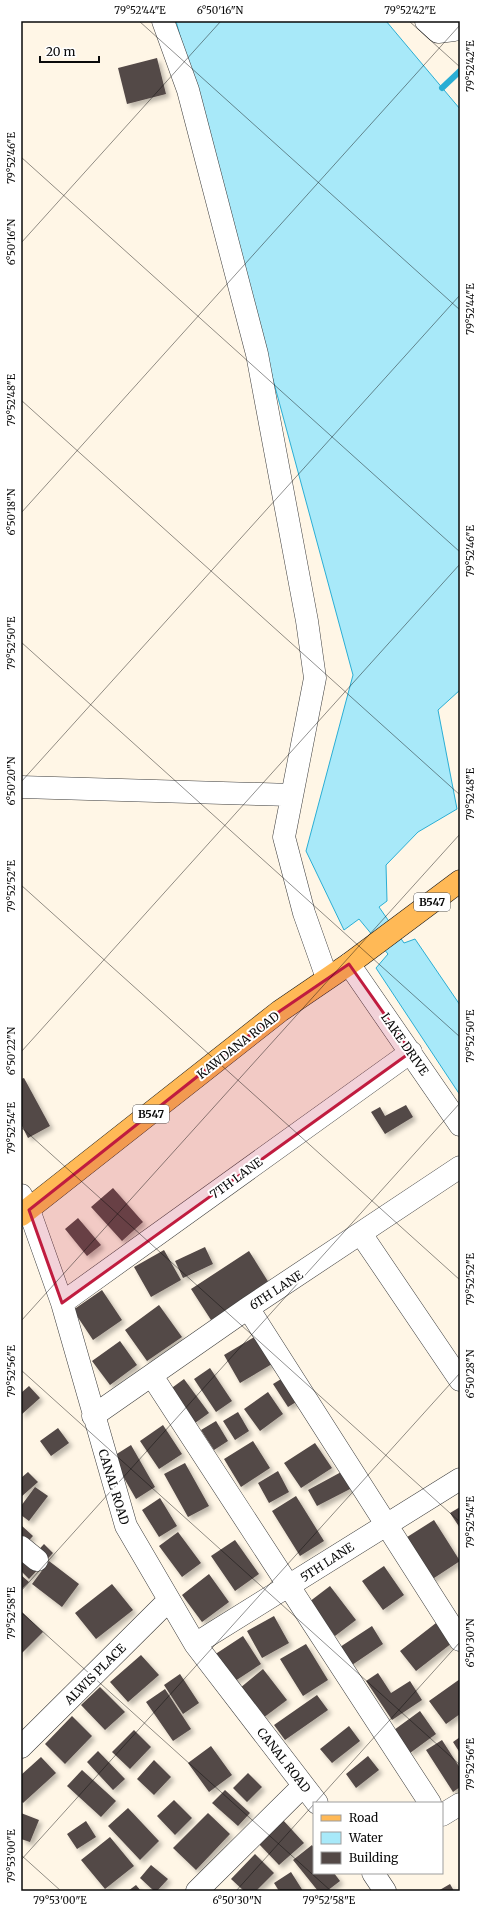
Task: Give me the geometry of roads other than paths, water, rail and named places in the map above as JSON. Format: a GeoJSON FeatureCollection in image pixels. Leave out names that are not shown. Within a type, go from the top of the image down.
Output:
{"type":"FeatureCollection","features":[{"type":"Feature","properties":{"kind":"main road","name":"KAWDANA ROAD"},"geometry":{"type":"LineString","coordinates":[[24,1207],[280,1012],[349,964],[460,881]]}},
{"type":"Feature","properties":{"kind":"street"},"geometry":{"type":"LineString","coordinates":[[163,21],[188,90],[257,354],[307,622],[315,678],[284,837],[304,913],[327,978]]}},
{"type":"Feature","properties":{"kind":"street"},"geometry":{"type":"LineString","coordinates":[[426,21],[438,32],[454,30],[460,25]]}},
{"type":"Feature","properties":{"kind":"street"},"geometry":{"type":"LineString","coordinates":[[21,787],[292,795]]}},
{"type":"Feature","properties":{"kind":"street","name":"LAKE DRIVE"},"geometry":{"type":"LineString","coordinates":[[349,964],[460,1125]]}},
{"type":"Feature","properties":{"kind":"street","name":"7TH LANE"},"geometry":{"type":"LineString","coordinates":[[62,1303],[411,1052]]}},
{"type":"Feature","properties":{"kind":"street","name":"6TH LANE"},"geometry":{"type":"LineString","coordinates":[[93,1416],[248,1308],[460,1167]]}},
{"type":"Feature","properties":{"kind":"street","name":"CANAL ROAD"},"geometry":{"type":"LineString","coordinates":[[24,1207],[62,1303],[93,1416],[126,1526],[168,1601],[195,1644],[316,1802]]}},
{"type":"Feature","properties":{"kind":"street"},"geometry":{"type":"LineString","coordinates":[[361,1234],[460,1380]]}},
{"type":"Feature","properties":{"kind":"street"},"geometry":{"type":"LineString","coordinates":[[248,1308],[460,1640]]}},
{"type":"Feature","properties":{"kind":"street"},"geometry":{"type":"LineString","coordinates":[[152,1376],[429,1802]]}},
{"type":"Feature","properties":{"kind":"street","name":"5TH LANE"},"geometry":{"type":"LineString","coordinates":[[195,1644],[385,1524],[460,1479]]}},
{"type":"Feature","properties":{"kind":"street","name":"ALWIS PLACE"},"geometry":{"type":"LineString","coordinates":[[21,1746],[168,1601]]}},
{"type":"Feature","properties":{"kind":"street"},"geometry":{"type":"LineString","coordinates":[[196,1891],[303,1786]]}},
{"type":"Feature","properties":{"kind":"street"},"geometry":{"type":"LineString","coordinates":[[443,1814],[460,1804]]}},
{"type":"Feature","properties":{"kind":"street"},"geometry":{"type":"LineString","coordinates":[[374,1874],[385,1891]]}},
{"type":"Feature","properties":{"kind":"water"},"geometry":{"type":"Polygon","coordinates":[[[176,21],[386,21],[460,109],[460,690],[438,710],[457,809],[418,832],[386,865],[387,901],[379,907],[404,943],[415,939],[460,1005],[460,1095],[376,968],[388,954],[359,919],[344,930],[306,851],[353,675],[176,21]]]}},
{"type":"Feature","properties":{"kind":"waterway"},"geometry":{"type":"LineString","coordinates":[[442,88],[460,71]]}}]}
